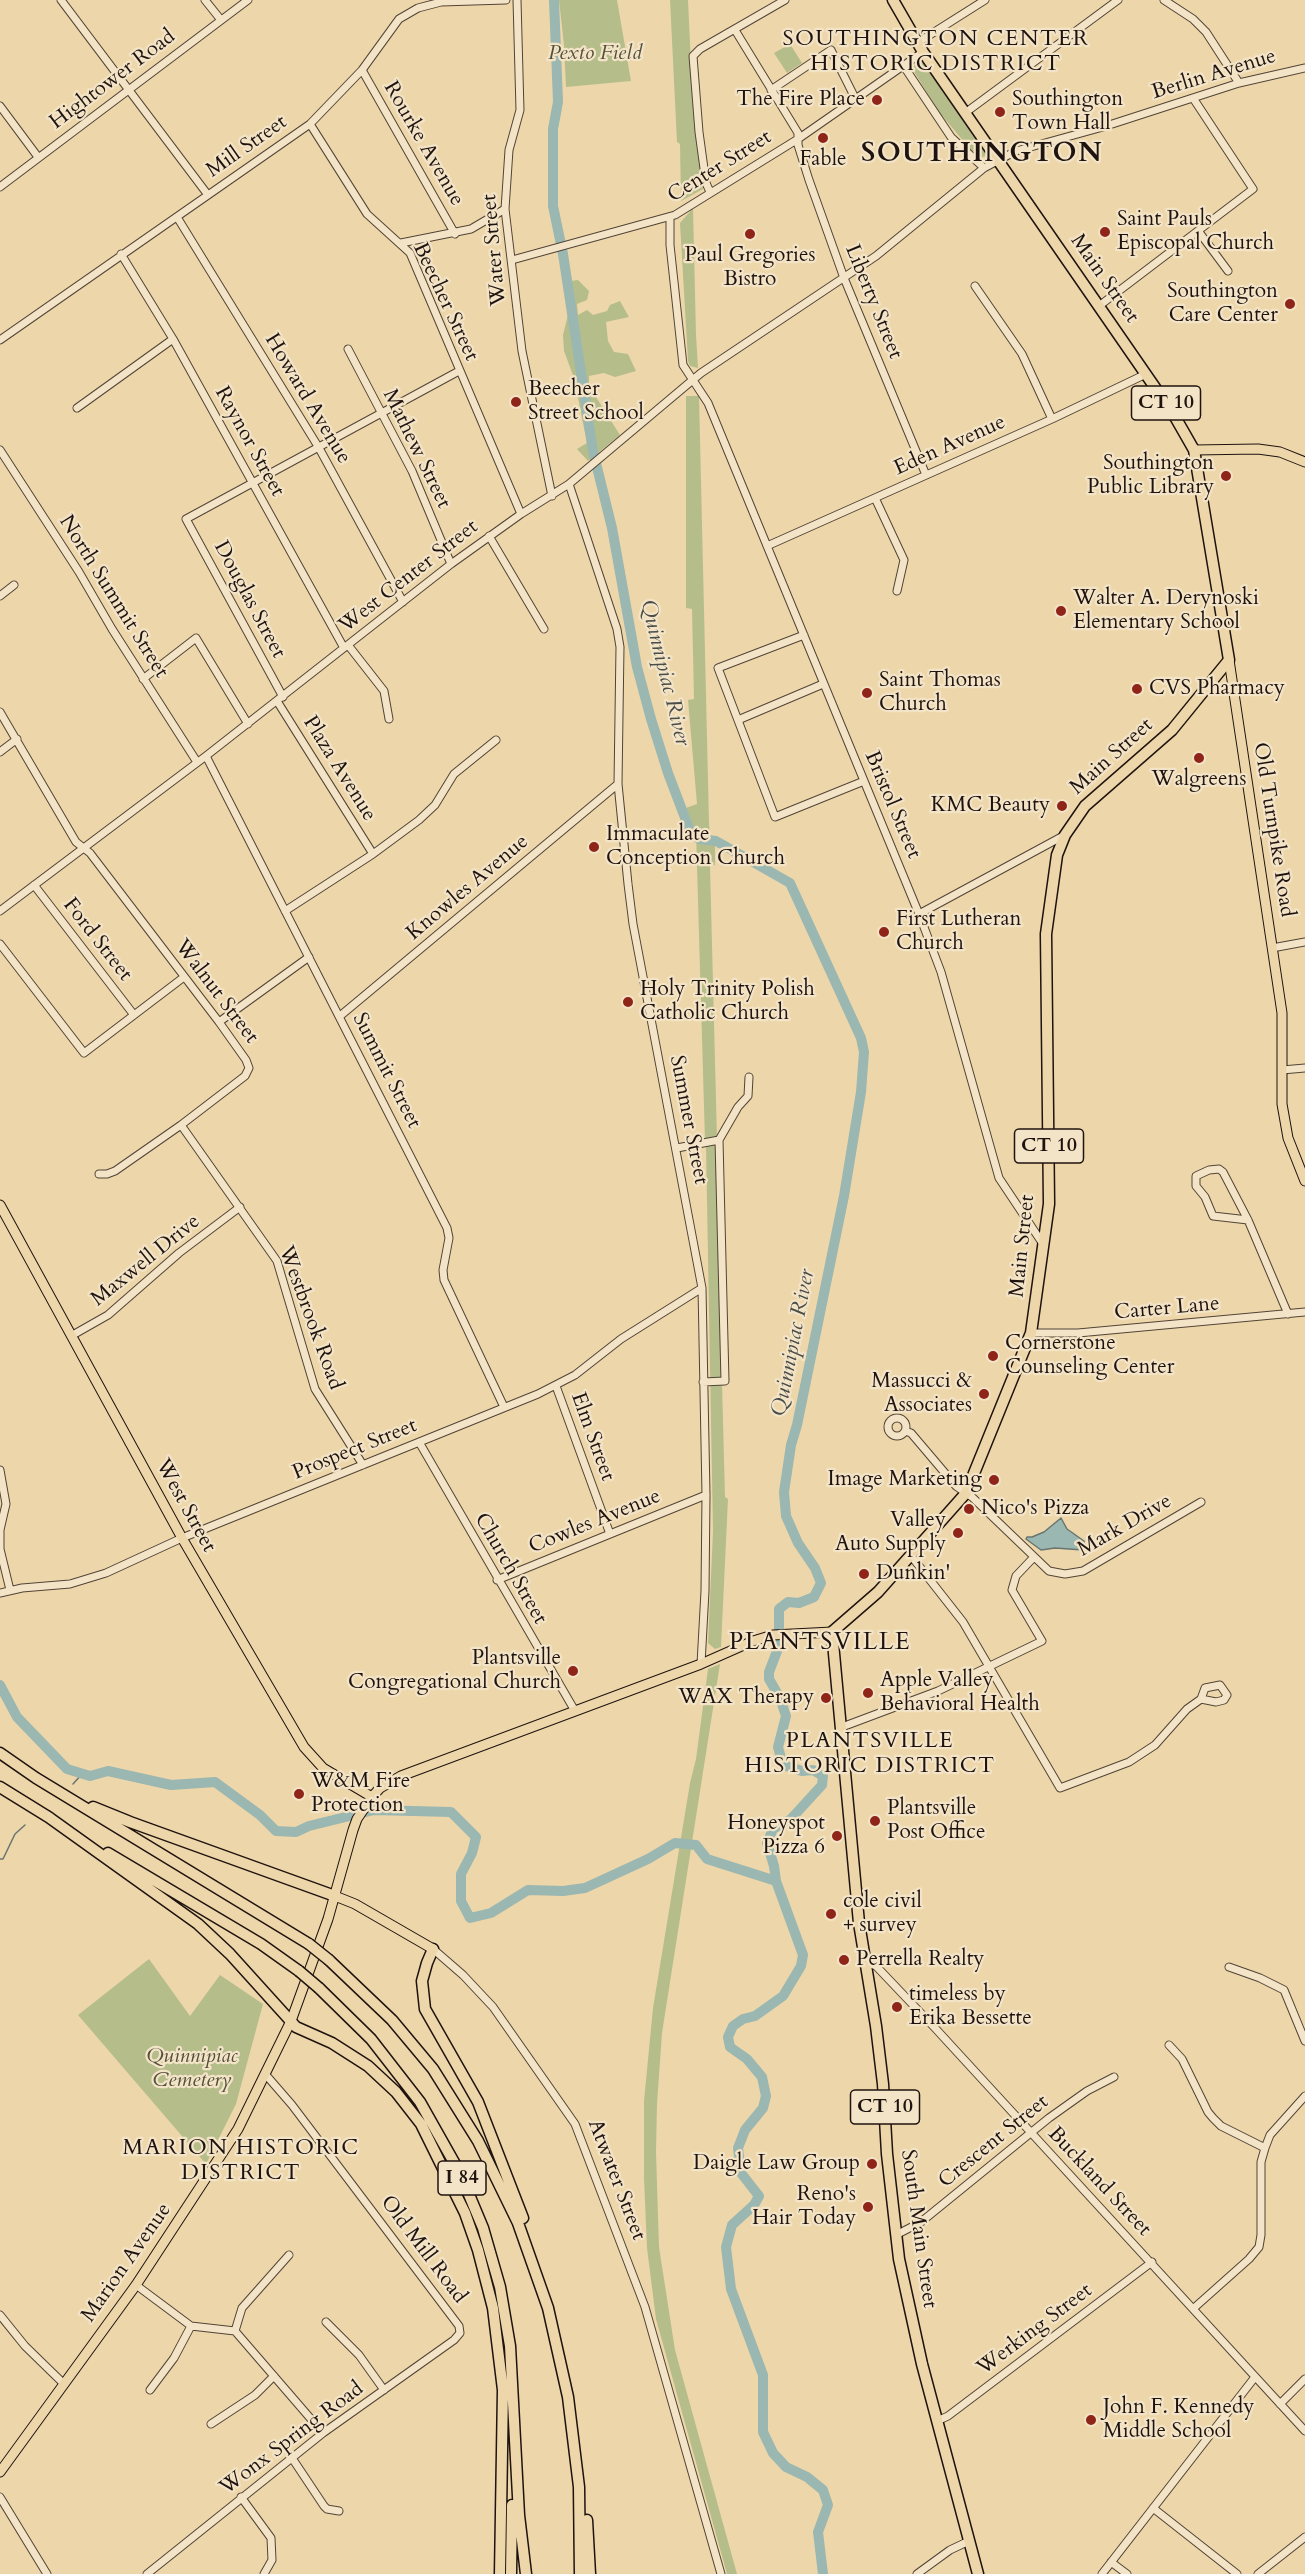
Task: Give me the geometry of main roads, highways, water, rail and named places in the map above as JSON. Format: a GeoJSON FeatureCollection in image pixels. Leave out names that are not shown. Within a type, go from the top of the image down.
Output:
{"type":"FeatureCollection","features":[{"type":"Feature","properties":{"kind":"highway","name":"Main Street"},"geometry":{"type":"LineString","coordinates":[[832,1632],[858,1612],[912,1557],[966,1493],[1031,1333],[1045,1246],[1049,1204],[1046,934],[1057,855],[1065,835],[1085,806],[1172,730],[1229,660],[1194,450],[1146,374],[920,48],[893,0]]}},
{"type":"Feature","properties":{"kind":"highway","name":"South Main Street"},"geometry":{"type":"LineString","coordinates":[[832,1632],[860,1923],[883,2084],[887,2154],[896,2235],[911,2320],[978,2574]]}},
{"type":"Feature","properties":{"kind":"highway","name":"I 84"},"geometry":{"type":"LineString","coordinates":[[0,1753],[36,1778],[309,1944],[376,2004],[406,2035],[433,2069],[463,2115],[492,2168],[518,2223],[548,2308],[573,2427],[579,2487],[580,2574]]}},
{"type":"Feature","properties":{"kind":"highway"},"geometry":{"type":"LineString","coordinates":[[36,1778],[115,1816],[335,1896]]}},
{"type":"Feature","properties":{"kind":"highway","name":"I 84"},"geometry":{"type":"LineString","coordinates":[[0,1787],[261,1944],[299,1971],[371,2039],[408,2085],[441,2137],[468,2191],[489,2248],[504,2307],[512,2367],[514,2409],[511,2574]]}},
{"type":"Feature","properties":{"kind":"highway"},"geometry":{"type":"LineString","coordinates":[[47,1816],[210,1934],[291,2021],[301,2029],[356,2057],[396,2092],[421,2124],[465,2213],[489,2290],[501,2368],[503,2409],[500,2574]]}},
{"type":"Feature","properties":{"kind":"highway"},"geometry":{"type":"LineString","coordinates":[[433,1949],[422,1981],[425,2009],[481,2108],[534,2248],[548,2308]]}},
{"type":"Feature","properties":{"kind":"highway"},"geometry":{"type":"LineString","coordinates":[[514,2409],[519,2515],[526,2574]]}},
{"type":"Feature","properties":{"kind":"highway"},"geometry":{"type":"LineString","coordinates":[[573,2427],[585,2482],[590,2574]]}},
{"type":"Feature","properties":{"kind":"main road"},"geometry":{"type":"LineString","coordinates":[[1194,450],[1258,449],[1281,452],[1305,462]]}},
{"type":"Feature","properties":{"kind":"main road","name":"Old Turnpike Road"},"geometry":{"type":"LineString","coordinates":[[1229,660],[1282,1013],[1282,1104],[1288,1138],[1305,1181]]}},
{"type":"Feature","properties":{"kind":"main road","name":"West Street"},"geometry":{"type":"LineString","coordinates":[[0,1205],[182,1538],[309,1754],[331,1774],[372,1797]]}},
{"type":"Feature","properties":{"kind":"main road","name":"Marion Avenue"},"geometry":{"type":"LineString","coordinates":[[0,2472],[136,2285],[223,2152],[266,2075],[291,2021],[321,1941],[358,1817],[372,1797],[401,1776],[701,1664],[753,1641],[778,1635],[832,1632]]}},
{"type":"Feature","properties":{"kind":"main road","name":"Atwater Street"},"geometry":{"type":"LineString","coordinates":[[335,1896],[355,1904],[433,1949]]}},
{"type":"Feature","properties":{"kind":"water"},"geometry":{"type":"Polygon","coordinates":[[[1061,1518],[1067,1529],[1084,1541],[1083,1550],[1055,1548],[1041,1550],[1026,1539],[1044,1532],[1061,1518]]]}},
{"type":"Feature","properties":{"kind":"waterway","name":"Quinnipiac River"},"geometry":{"type":"LineString","coordinates":[[554,0],[558,102],[553,129],[553,206],[563,254],[593,451],[612,528],[637,667],[651,719],[690,831],[699,839],[716,841],[790,883],[861,1038],[864,1052],[861,1092],[844,1196],[791,1445],[784,1492],[786,1516],[798,1543],[815,1568],[821,1583],[814,1597],[799,1603],[788,1602],[779,1609],[779,1646],[769,1672],[769,1679],[780,1698],[786,1716],[778,1747],[783,1765],[802,1771],[813,1770],[823,1776],[822,1785],[791,1819],[773,1829],[767,1843],[776,1881],[803,1955],[801,1966],[783,1996],[755,2016],[743,2019],[733,2026],[728,2037],[730,2047],[747,2059],[762,2077],[766,2096],[763,2108],[745,2130],[738,2148],[741,2173],[759,2196],[754,2205],[732,2225],[726,2247],[731,2289],[763,2375],[763,2432],[773,2453],[786,2467],[807,2477],[823,2490],[828,2505],[818,2532],[823,2574]]}},
{"type":"Feature","properties":{"kind":"waterway"},"geometry":{"type":"LineString","coordinates":[[0,1685],[17,1717],[67,1769],[90,1776],[108,1771],[171,1785],[215,1782],[260,1815],[276,1831],[296,1832],[309,1826],[374,1810],[451,1812],[476,1837],[472,1853],[461,1874],[461,1901],[470,1918],[491,1913],[528,1890],[563,1891],[585,1888],[648,1859],[675,1843],[696,1845],[707,1859],[776,1881]]}},
{"type":"Feature","properties":{"kind":"waterway"},"geometry":{"type":"LineString","coordinates":[[73,1784],[82,1774]]}},
{"type":"Feature","properties":{"kind":"waterway"},"geometry":{"type":"LineString","coordinates":[[0,1859],[3,1859],[15,1834],[25,1825]]}},
{"type":"Feature","properties":{"kind":"place","name":"The Fire Place"},"geometry":{"type":"Point","coordinates":[877,100]}},
{"type":"Feature","properties":{"kind":"place","name":"Southington Town Hall"},"geometry":{"type":"Point","coordinates":[1000,112]}},
{"type":"Feature","properties":{"kind":"place","name":"Fable"},"geometry":{"type":"Point","coordinates":[823,138]}},
{"type":"Feature","properties":{"kind":"place","name":"Saint Pauls Episcopal Church"},"geometry":{"type":"Point","coordinates":[1105,232]}},
{"type":"Feature","properties":{"kind":"place","name":"Paul Gregories Bistro"},"geometry":{"type":"Point","coordinates":[750,234]}},
{"type":"Feature","properties":{"kind":"place","name":"Southington Care Center"},"geometry":{"type":"Point","coordinates":[1290,304]}},
{"type":"Feature","properties":{"kind":"place","name":"Beecher Street School"},"geometry":{"type":"Point","coordinates":[516,402]}},
{"type":"Feature","properties":{"kind":"place","name":"Southington Public Library"},"geometry":{"type":"Point","coordinates":[1226,476]}},
{"type":"Feature","properties":{"kind":"place","name":"Walter A. Derynoski Elementary School"},"geometry":{"type":"Point","coordinates":[1061,611]}},
{"type":"Feature","properties":{"kind":"place","name":"CVS Pharmacy"},"geometry":{"type":"Point","coordinates":[1137,689]}},
{"type":"Feature","properties":{"kind":"place","name":"Saint Thomas Church"},"geometry":{"type":"Point","coordinates":[867,693]}},
{"type":"Feature","properties":{"kind":"place","name":"Walgreens"},"geometry":{"type":"Point","coordinates":[1199,758]}},
{"type":"Feature","properties":{"kind":"place","name":"KMC Beauty"},"geometry":{"type":"Point","coordinates":[1062,806]}},
{"type":"Feature","properties":{"kind":"place","name":"Immaculate Conception Church"},"geometry":{"type":"Point","coordinates":[594,847]}},
{"type":"Feature","properties":{"kind":"place","name":"First Lutheran Church"},"geometry":{"type":"Point","coordinates":[884,932]}},
{"type":"Feature","properties":{"kind":"place","name":"Holy Trinity Polish Catholic Church"},"geometry":{"type":"Point","coordinates":[628,1002]}},
{"type":"Feature","properties":{"kind":"place","name":"Cornerstone Counseling Center"},"geometry":{"type":"Point","coordinates":[993,1356]}},
{"type":"Feature","properties":{"kind":"place","name":"Massucci & Associates"},"geometry":{"type":"Point","coordinates":[984,1394]}},
{"type":"Feature","properties":{"kind":"place","name":"Image Marketing"},"geometry":{"type":"Point","coordinates":[994,1480]}},
{"type":"Feature","properties":{"kind":"place","name":"Nico's Pizza"},"geometry":{"type":"Point","coordinates":[969,1509]}},
{"type":"Feature","properties":{"kind":"place","name":"Valley Auto Supply"},"geometry":{"type":"Point","coordinates":[958,1533]}},
{"type":"Feature","properties":{"kind":"place","name":"Dunkin'"},"geometry":{"type":"Point","coordinates":[864,1574]}},
{"type":"Feature","properties":{"kind":"place","name":"Plantsville Congregational Church"},"geometry":{"type":"Point","coordinates":[573,1671]}},
{"type":"Feature","properties":{"kind":"place","name":"Apple Valley Behavioral Health"},"geometry":{"type":"Point","coordinates":[868,1693]}},
{"type":"Feature","properties":{"kind":"place","name":"WAX Therapy"},"geometry":{"type":"Point","coordinates":[826,1698]}},
{"type":"Feature","properties":{"kind":"place","name":"W&M Fire Protection"},"geometry":{"type":"Point","coordinates":[299,1794]}},
{"type":"Feature","properties":{"kind":"place","name":"Plantsville Post Office"},"geometry":{"type":"Point","coordinates":[875,1821]}},
{"type":"Feature","properties":{"kind":"place","name":"Honeyspot Pizza 6"},"geometry":{"type":"Point","coordinates":[837,1836]}},
{"type":"Feature","properties":{"kind":"place","name":"cole civil + survey"},"geometry":{"type":"Point","coordinates":[831,1914]}},
{"type":"Feature","properties":{"kind":"place","name":"Perrella Realty"},"geometry":{"type":"Point","coordinates":[844,1960]}},
{"type":"Feature","properties":{"kind":"place","name":"timeless by Erika Bessette"},"geometry":{"type":"Point","coordinates":[897,2007]}},
{"type":"Feature","properties":{"kind":"place","name":"Daigle Law Group"},"geometry":{"type":"Point","coordinates":[872,2164]}},
{"type":"Feature","properties":{"kind":"place","name":"Reno's Hair Today"},"geometry":{"type":"Point","coordinates":[868,2207]}},
{"type":"Feature","properties":{"kind":"place","name":"John F. Kennedy Middle School"},"geometry":{"type":"Point","coordinates":[1091,2420]}},
{"type":"Feature","properties":{"kind":"district","name":"SOUTHINGTON CENTER HISTORIC DISTRICT"},"geometry":{"type":"Point","coordinates":[936,52]}},
{"type":"Feature","properties":{"kind":"district","name":"SOUTHINGTON"},"geometry":{"type":"Point","coordinates":[982,155]}},
{"type":"Feature","properties":{"kind":"district","name":"PLANTSVILLE"},"geometry":{"type":"Point","coordinates":[820,1643]}},
{"type":"Feature","properties":{"kind":"district","name":"PLANTSVILLE HISTORIC DISTRICT"},"geometry":{"type":"Point","coordinates":[870,1754]}},
{"type":"Feature","properties":{"kind":"district","name":"MARION HISTORIC DISTRICT"},"geometry":{"type":"Point","coordinates":[241,2162]}},
{"type":"Feature","properties":{"kind":"park label","name":"Pexto Field"},"geometry":{"type":"Point","coordinates":[595,54]}},
{"type":"Feature","properties":{"kind":"park label","name":"Quinnipiac Cemetery"},"geometry":{"type":"Point","coordinates":[192,2069]}}]}
